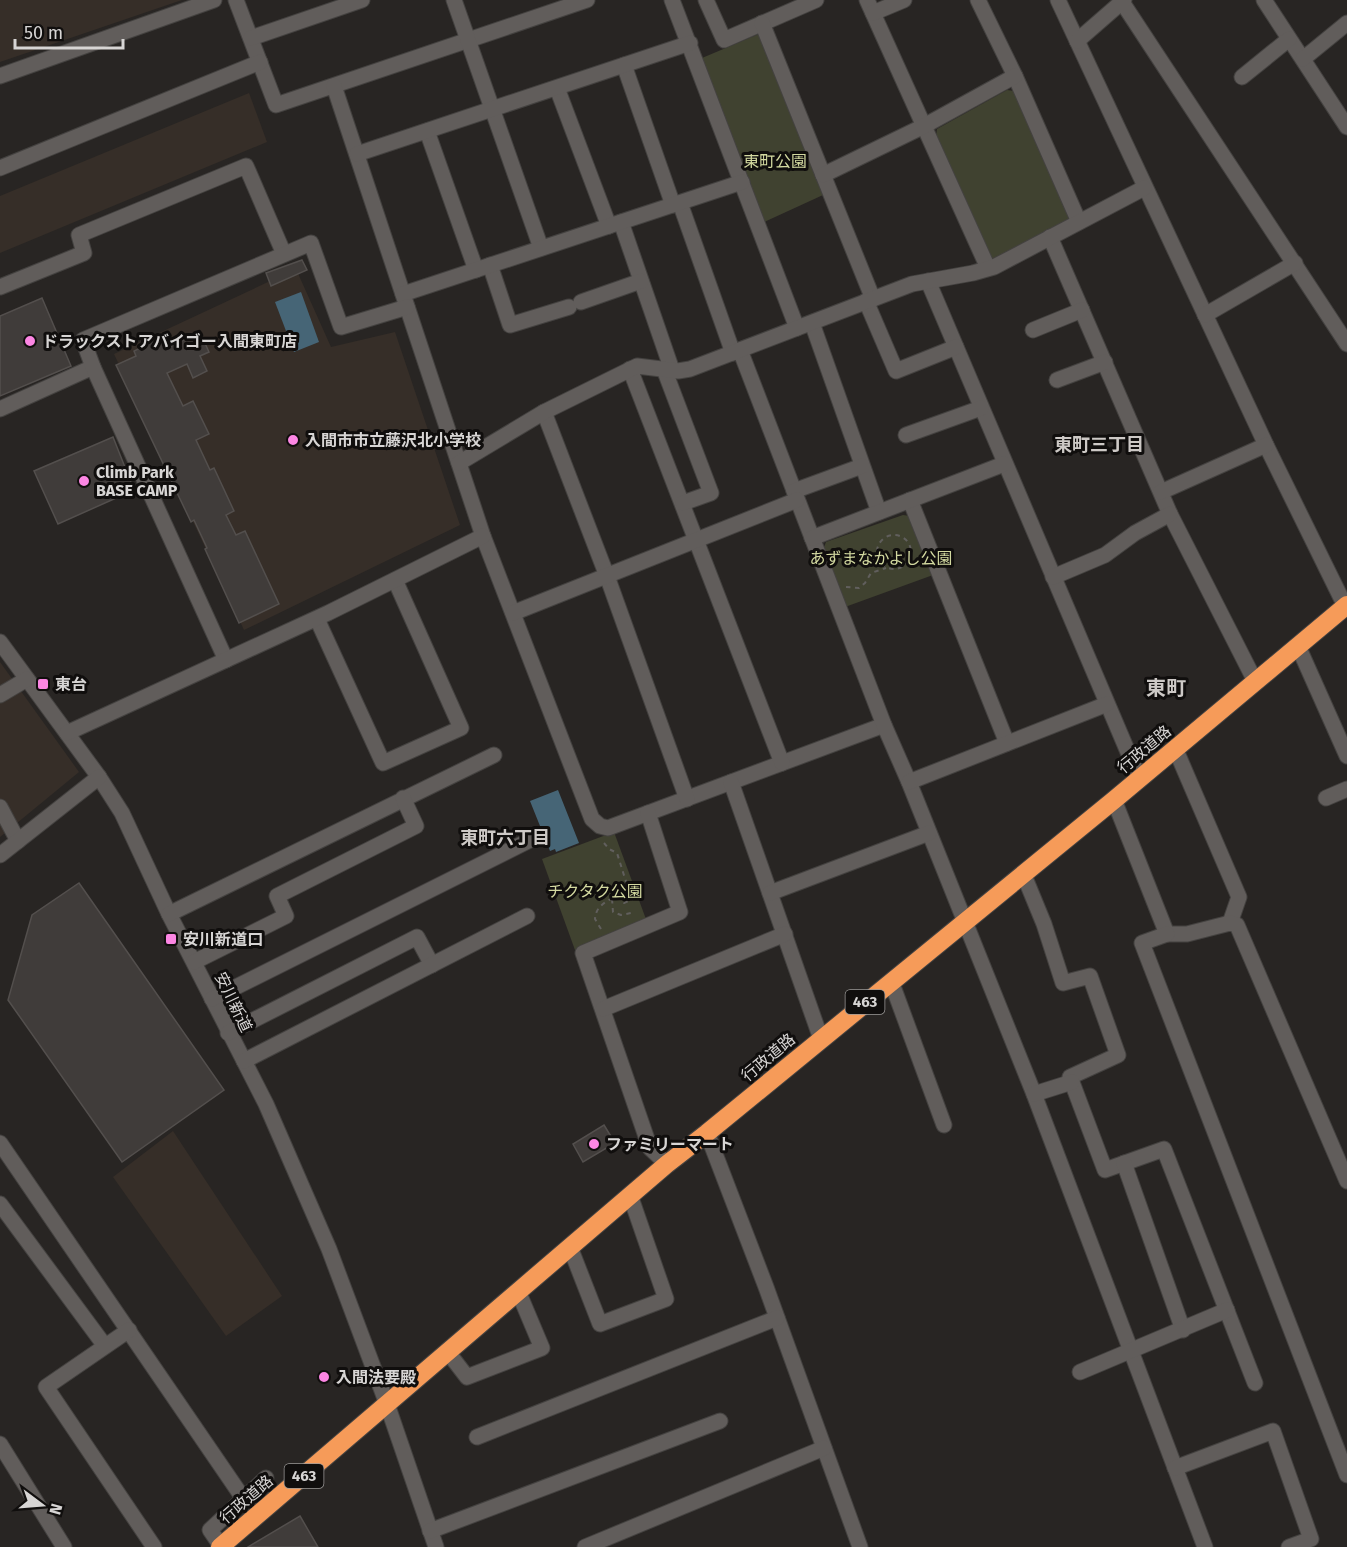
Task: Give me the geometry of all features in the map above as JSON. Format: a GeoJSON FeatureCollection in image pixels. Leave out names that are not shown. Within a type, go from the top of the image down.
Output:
{"type":"FeatureCollection","features":[{"type":"Feature","properties":{"kind":"highway","name":"行政道路"},"geometry":{"type":"LineString","coordinates":[[221,1547],[667,1164],[1114,800],[1346,605]]}},
{"type":"Feature","properties":{"kind":"street"},"geometry":{"type":"LineString","coordinates":[[0,76],[214,0]]}},
{"type":"Feature","properties":{"kind":"street"},"geometry":{"type":"LineString","coordinates":[[236,0],[276,105],[587,0]]}},
{"type":"Feature","properties":{"kind":"street"},"geometry":{"type":"LineString","coordinates":[[251,38],[320,7],[362,0]]}},
{"type":"Feature","properties":{"kind":"street"},"geometry":{"type":"LineString","coordinates":[[454,0],[541,248]]}},
{"type":"Feature","properties":{"kind":"street"},"geometry":{"type":"LineString","coordinates":[[672,0],[797,328]]}},
{"type":"Feature","properties":{"kind":"street"},"geometry":{"type":"LineString","coordinates":[[706,0],[724,40],[816,0]]}},
{"type":"Feature","properties":{"kind":"street"},"geometry":{"type":"LineString","coordinates":[[904,0],[870,7],[988,268]]}},
{"type":"Feature","properties":{"kind":"street"},"geometry":{"type":"LineString","coordinates":[[978,0],[1016,76],[1079,222]]}},
{"type":"Feature","properties":{"kind":"street"},"geometry":{"type":"LineString","coordinates":[[1058,0],[1266,445],[1346,605]]}},
{"type":"Feature","properties":{"kind":"street"},"geometry":{"type":"LineString","coordinates":[[1077,41],[1123,1],[1347,344]]}},
{"type":"Feature","properties":{"kind":"street"},"geometry":{"type":"LineString","coordinates":[[1272,3],[1289,39],[1346,123]]}},
{"type":"Feature","properties":{"kind":"street"},"geometry":{"type":"LineString","coordinates":[[762,23],[823,175],[896,371],[956,347]]}},
{"type":"Feature","properties":{"kind":"street"},"geometry":{"type":"LineString","coordinates":[[1303,59],[1347,23]]}},
{"type":"Feature","properties":{"kind":"street"},"geometry":{"type":"LineString","coordinates":[[1242,77],[1289,39]]}},
{"type":"Feature","properties":{"kind":"street"},"geometry":{"type":"LineString","coordinates":[[357,154],[690,43]]}},
{"type":"Feature","properties":{"kind":"street"},"geometry":{"type":"LineString","coordinates":[[0,168],[260,62]]}},
{"type":"Feature","properties":{"kind":"street"},"geometry":{"type":"LineString","coordinates":[[624,65],[677,204],[796,496],[884,725],[1034,1094],[1205,1547]]}},
{"type":"Feature","properties":{"kind":"street"},"geometry":{"type":"LineString","coordinates":[[823,175],[924,126],[1016,76]]}},
{"type":"Feature","properties":{"kind":"street"},"geometry":{"type":"LineString","coordinates":[[334,86],[483,536],[592,819],[600,826],[608,828],[884,725]]}},
{"type":"Feature","properties":{"kind":"street"},"geometry":{"type":"LineString","coordinates":[[557,88],[641,281],[668,370],[711,493],[683,503]]}},
{"type":"Feature","properties":{"kind":"street"},"geometry":{"type":"LineString","coordinates":[[427,131],[510,326],[641,281]]}},
{"type":"Feature","properties":{"kind":"street"},"geometry":{"type":"LineString","coordinates":[[0,287],[84,253],[79,235],[246,166],[284,254]]}},
{"type":"Feature","properties":{"kind":"street"},"geometry":{"type":"LineString","coordinates":[[226,660],[93,367],[83,340],[312,243],[341,327],[483,267],[742,182]]}},
{"type":"Feature","properties":{"kind":"street"},"geometry":{"type":"LineString","coordinates":[[459,463],[544,412],[637,366],[668,370],[690,369],[912,284],[988,268],[1144,188]]}},
{"type":"Feature","properties":{"kind":"street"},"geometry":{"type":"LineString","coordinates":[[1050,237],[1170,514],[1256,681]]}},
{"type":"Feature","properties":{"kind":"street"},"geometry":{"type":"LineString","coordinates":[[1205,315],[1294,262]]}},
{"type":"Feature","properties":{"kind":"street"},"geometry":{"type":"LineString","coordinates":[[928,281],[1139,778]]}},
{"type":"Feature","properties":{"kind":"street"},"geometry":{"type":"LineString","coordinates":[[1033,330],[1082,310]]}},
{"type":"Feature","properties":{"kind":"street"},"geometry":{"type":"LineString","coordinates":[[812,322],[879,512]]}},
{"type":"Feature","properties":{"kind":"street"},"geometry":{"type":"LineString","coordinates":[[1057,380],[1105,362]]}},
{"type":"Feature","properties":{"kind":"street"},"geometry":{"type":"LineString","coordinates":[[0,408],[93,367]]}},
{"type":"Feature","properties":{"kind":"street"},"geometry":{"type":"LineString","coordinates":[[630,369],[698,540],[782,763]]}},
{"type":"Feature","properties":{"kind":"street"},"geometry":{"type":"LineString","coordinates":[[906,435],[981,408]]}},
{"type":"Feature","properties":{"kind":"street"},"geometry":{"type":"LineString","coordinates":[[544,412],[607,576],[687,799]]}},
{"type":"Feature","properties":{"kind":"street"},"geometry":{"type":"LineString","coordinates":[[1161,492],[1266,445]]}},
{"type":"Feature","properties":{"kind":"street"},"geometry":{"type":"LineString","coordinates":[[812,538],[1005,464]]}},
{"type":"Feature","properties":{"kind":"street"},"geometry":{"type":"LineString","coordinates":[[513,613],[698,540],[862,466]]}},
{"type":"Feature","properties":{"kind":"street"},"geometry":{"type":"LineString","coordinates":[[910,500],[1007,743]]}},
{"type":"Feature","properties":{"kind":"street"},"geometry":{"type":"LineString","coordinates":[[1053,577],[1105,555],[1135,533],[1170,514]]}},
{"type":"Feature","properties":{"kind":"street"},"geometry":{"type":"LineString","coordinates":[[67,733],[317,619],[483,536]]}},
{"type":"Feature","properties":{"kind":"street"},"geometry":{"type":"LineString","coordinates":[[317,619],[383,763],[461,728],[395,580]]}},
{"type":"Feature","properties":{"kind":"street","name":"安川新道"},"geometry":{"type":"LineString","coordinates":[[0,642],[99,777],[122,813],[169,914],[244,1061],[300,1178],[329,1249],[387,1404],[436,1547]]}},
{"type":"Feature","properties":{"kind":"street"},"geometry":{"type":"LineString","coordinates":[[1298,646],[1347,756]]}},
{"type":"Feature","properties":{"kind":"street"},"geometry":{"type":"LineString","coordinates":[[0,695],[27,679]]}},
{"type":"Feature","properties":{"kind":"street"},"geometry":{"type":"LineString","coordinates":[[909,782],[1107,704]]}},
{"type":"Feature","properties":{"kind":"street"},"geometry":{"type":"LineString","coordinates":[[1175,748],[1239,897],[1230,923]]}},
{"type":"Feature","properties":{"kind":"street"},"geometry":{"type":"LineString","coordinates":[[169,914],[403,798],[494,756]]}},
{"type":"Feature","properties":{"kind":"street"},"geometry":{"type":"LineString","coordinates":[[0,855],[99,777]]}},
{"type":"Feature","properties":{"kind":"street"},"geometry":{"type":"LineString","coordinates":[[731,782],[821,1039]]}},
{"type":"Feature","properties":{"kind":"street"},"geometry":{"type":"LineString","coordinates":[[1326,798],[1347,789]]}},
{"type":"Feature","properties":{"kind":"street"},"geometry":{"type":"LineString","coordinates":[[194,962],[286,916],[277,896],[416,826],[403,798]]}},
{"type":"Feature","properties":{"kind":"street"},"geometry":{"type":"LineString","coordinates":[[1114,800],[1167,934]]}},
{"type":"Feature","properties":{"kind":"street"},"geometry":{"type":"LineString","coordinates":[[0,807],[18,841]]}},
{"type":"Feature","properties":{"kind":"street"},"geometry":{"type":"LineString","coordinates":[[648,813],[680,912],[583,953],[650,1148],[667,1164]]}},
{"type":"Feature","properties":{"kind":"street"},"geometry":{"type":"LineString","coordinates":[[770,893],[929,833]]}},
{"type":"Feature","properties":{"kind":"street"},"geometry":{"type":"LineString","coordinates":[[212,999],[530,840]]}},
{"type":"Feature","properties":{"kind":"street"},"geometry":{"type":"LineString","coordinates":[[1023,873],[1044,924],[1063,983],[1090,976],[1118,1055],[1070,1077],[1105,1170],[1164,1149],[1255,1383]]}},
{"type":"Feature","properties":{"kind":"street"},"geometry":{"type":"LineString","coordinates":[[244,1061],[527,916]]}},
{"type":"Feature","properties":{"kind":"street"},"geometry":{"type":"LineString","coordinates":[[1347,1181],[1237,926],[1230,923],[1187,934],[1167,934],[1142,944],[1347,1475]]}},
{"type":"Feature","properties":{"kind":"street"},"geometry":{"type":"LineString","coordinates":[[603,1009],[785,934]]}},
{"type":"Feature","properties":{"kind":"street"},"geometry":{"type":"LineString","coordinates":[[228,1033],[417,937],[432,965]]}},
{"type":"Feature","properties":{"kind":"street"},"geometry":{"type":"LineString","coordinates":[[891,981],[944,1125]]}},
{"type":"Feature","properties":{"kind":"street"},"geometry":{"type":"LineString","coordinates":[[1034,1094],[1072,1082]]}},
{"type":"Feature","properties":{"kind":"street"},"geometry":{"type":"LineString","coordinates":[[707,1133],[860,1547]]}},
{"type":"Feature","properties":{"kind":"street"},"geometry":{"type":"LineString","coordinates":[[0,1143],[243,1497]]}},
{"type":"Feature","properties":{"kind":"street"},"geometry":{"type":"LineString","coordinates":[[1124,1163],[1183,1330]]}},
{"type":"Feature","properties":{"kind":"street"},"geometry":{"type":"LineString","coordinates":[[570,1247],[600,1324],[666,1299],[630,1195]]}},
{"type":"Feature","properties":{"kind":"street"},"geometry":{"type":"LineString","coordinates":[[0,1204],[105,1346]]}},
{"type":"Feature","properties":{"kind":"street"},"geometry":{"type":"LineString","coordinates":[[447,1351],[467,1377],[542,1348],[518,1291]]}},
{"type":"Feature","properties":{"kind":"street"},"geometry":{"type":"LineString","coordinates":[[1080,1372],[1227,1311]]}},
{"type":"Feature","properties":{"kind":"street"},"geometry":{"type":"LineString","coordinates":[[477,1437],[777,1318]]}},
{"type":"Feature","properties":{"kind":"street"},"geometry":{"type":"LineString","coordinates":[[129,1330],[46,1387],[154,1547]]}},
{"type":"Feature","properties":{"kind":"street"},"geometry":{"type":"LineString","coordinates":[[430,1531],[720,1421]]}},
{"type":"Feature","properties":{"kind":"street"},"geometry":{"type":"LineString","coordinates":[[1175,1468],[1273,1431],[1311,1539],[1289,1547]]}},
{"type":"Feature","properties":{"kind":"street"},"geometry":{"type":"LineString","coordinates":[[0,1444],[64,1547]]}},
{"type":"Feature","properties":{"kind":"street"},"geometry":{"type":"LineString","coordinates":[[585,1547],[824,1448]]}},
{"type":"Feature","properties":{"kind":"street"},"geometry":{"type":"LineString","coordinates":[[221,1547],[210,1530],[266,1478]]}},
{"type":"Feature","properties":{"kind":"path"},"geometry":{"type":"LineString","coordinates":[[831,588],[843,586],[859,588],[871,573],[902,567],[911,554],[909,544],[901,536],[890,535],[878,547],[878,558],[889,568]]}},
{"type":"Feature","properties":{"kind":"path"},"geometry":{"type":"LineString","coordinates":[[600,826],[605,844],[617,853],[633,899],[624,903],[621,894]]}},
{"type":"Feature","properties":{"kind":"path"},"geometry":{"type":"LineString","coordinates":[[612,941],[601,929],[595,917],[598,909],[628,888]]}},
{"type":"Feature","properties":{"kind":"path"},"geometry":{"type":"LineString","coordinates":[[612,899],[613,912],[621,915],[631,913],[638,930]]}},
{"type":"Feature","properties":{"kind":"shaded area"},"geometry":{"type":"Polygon","coordinates":[[[0,0],[182,0],[0,62],[0,0]]]}},
{"type":"Feature","properties":{"kind":"shaded area"},"geometry":{"type":"Polygon","coordinates":[[[249,93],[267,142],[0,253],[0,196],[249,93]]]}},
{"type":"Feature","properties":{"kind":"shaded area","name":"入間市市立藤沢北小学校"},"geometry":{"type":"Polygon","coordinates":[[[296,269],[331,347],[395,332],[460,525],[244,630],[114,354],[296,269]]]}},
{"type":"Feature","properties":{"kind":"shaded area"},"geometry":{"type":"Polygon","coordinates":[[[0,662],[79,772],[0,837],[0,662]]]}},
{"type":"Feature","properties":{"kind":"shaded area"},"geometry":{"type":"Polygon","coordinates":[[[173,1131],[282,1296],[226,1336],[113,1177],[173,1131]]]}},
{"type":"Feature","properties":{"kind":"green space","name":"東町公園"},"geometry":{"type":"Polygon","coordinates":[[[759,34],[823,195],[762,223],[702,58],[759,34]]]}},
{"type":"Feature","properties":{"kind":"green space"},"geometry":{"type":"Polygon","coordinates":[[[1007,90],[1014,91],[1069,216],[1067,223],[996,260],[989,258],[936,137],[937,129],[1007,90]]]}},
{"type":"Feature","properties":{"kind":"green space","name":"あずまなかよし公園"},"geometry":{"type":"Polygon","coordinates":[[[903,515],[910,516],[933,575],[845,607],[823,550],[826,542],[903,515]]]}},
{"type":"Feature","properties":{"kind":"green space","name":"チクタク公園"},"geometry":{"type":"Polygon","coordinates":[[[614,832],[647,922],[575,950],[542,859],[614,832]]]}},
{"type":"Feature","properties":{"kind":"water"},"geometry":{"type":"Polygon","coordinates":[[[301,292],[319,342],[294,352],[275,302],[301,292]]]}},
{"type":"Feature","properties":{"kind":"water"},"geometry":{"type":"Polygon","coordinates":[[[558,790],[579,843],[556,852],[555,849],[550,851],[530,801],[558,790]]]}},
{"type":"Feature","properties":{"kind":"building"},"geometry":{"type":"Polygon","coordinates":[[[302,260],[307,270],[271,286],[266,273],[302,260]]]}},
{"type":"Feature","properties":{"kind":"building","name":"ドラックストアバイゴー入間東町店"},"geometry":{"type":"Polygon","coordinates":[[[42,298],[71,366],[0,396],[0,316],[42,298]]]}},
{"type":"Feature","properties":{"kind":"building"},"geometry":{"type":"Polygon","coordinates":[[[200,332],[209,352],[200,356],[207,371],[193,378],[187,364],[167,373],[183,406],[193,401],[209,434],[196,440],[210,470],[214,468],[234,511],[226,515],[236,535],[245,531],[279,604],[239,623],[194,520],[191,522],[116,365],[136,356],[134,351],[164,336],[169,347],[200,332]]]}},
{"type":"Feature","properties":{"kind":"building","name":"Climb Park BASE CAMP"},"geometry":{"type":"Polygon","coordinates":[[[113,437],[134,490],[58,524],[34,471],[113,437]]]}},
{"type":"Feature","properties":{"kind":"building"},"geometry":{"type":"Polygon","coordinates":[[[79,883],[224,1090],[122,1162],[8,1000],[32,915],[79,883]]]}},
{"type":"Feature","properties":{"kind":"building","name":"ファミリーマート"},"geometry":{"type":"Polygon","coordinates":[[[604,1125],[615,1143],[583,1162],[573,1144],[604,1125]]]}},
{"type":"Feature","properties":{"kind":"building"},"geometry":{"type":"Polygon","coordinates":[[[300,1516],[318,1547],[248,1547],[300,1516]]]}},
{"type":"Feature","properties":{"kind":"place","name":"ドラックストアバイゴー入間東町店"},"geometry":{"type":"Point","coordinates":[30,341]}},
{"type":"Feature","properties":{"kind":"place","name":"入間市市立藤沢北小学校"},"geometry":{"type":"Point","coordinates":[293,440]}},
{"type":"Feature","properties":{"kind":"place","name":"Climb Park BASE CAMP"},"geometry":{"type":"Point","coordinates":[84,481]}},
{"type":"Feature","properties":{"kind":"place","name":"東台"},"geometry":{"type":"Point","coordinates":[43,684]}},
{"type":"Feature","properties":{"kind":"place","name":"安川新道口"},"geometry":{"type":"Point","coordinates":[171,939]}},
{"type":"Feature","properties":{"kind":"place","name":"ファミリーマート"},"geometry":{"type":"Point","coordinates":[594,1144]}},
{"type":"Feature","properties":{"kind":"place","name":"入間法要殿"},"geometry":{"type":"Point","coordinates":[324,1377]}},
{"type":"Feature","properties":{"kind":"district","name":"東町三丁目"},"geometry":{"type":"Point","coordinates":[1099,445]}},
{"type":"Feature","properties":{"kind":"district","name":"東町"},"geometry":{"type":"Point","coordinates":[1166,688]}},
{"type":"Feature","properties":{"kind":"district","name":"東町六丁目"},"geometry":{"type":"Point","coordinates":[505,838]}}]}
